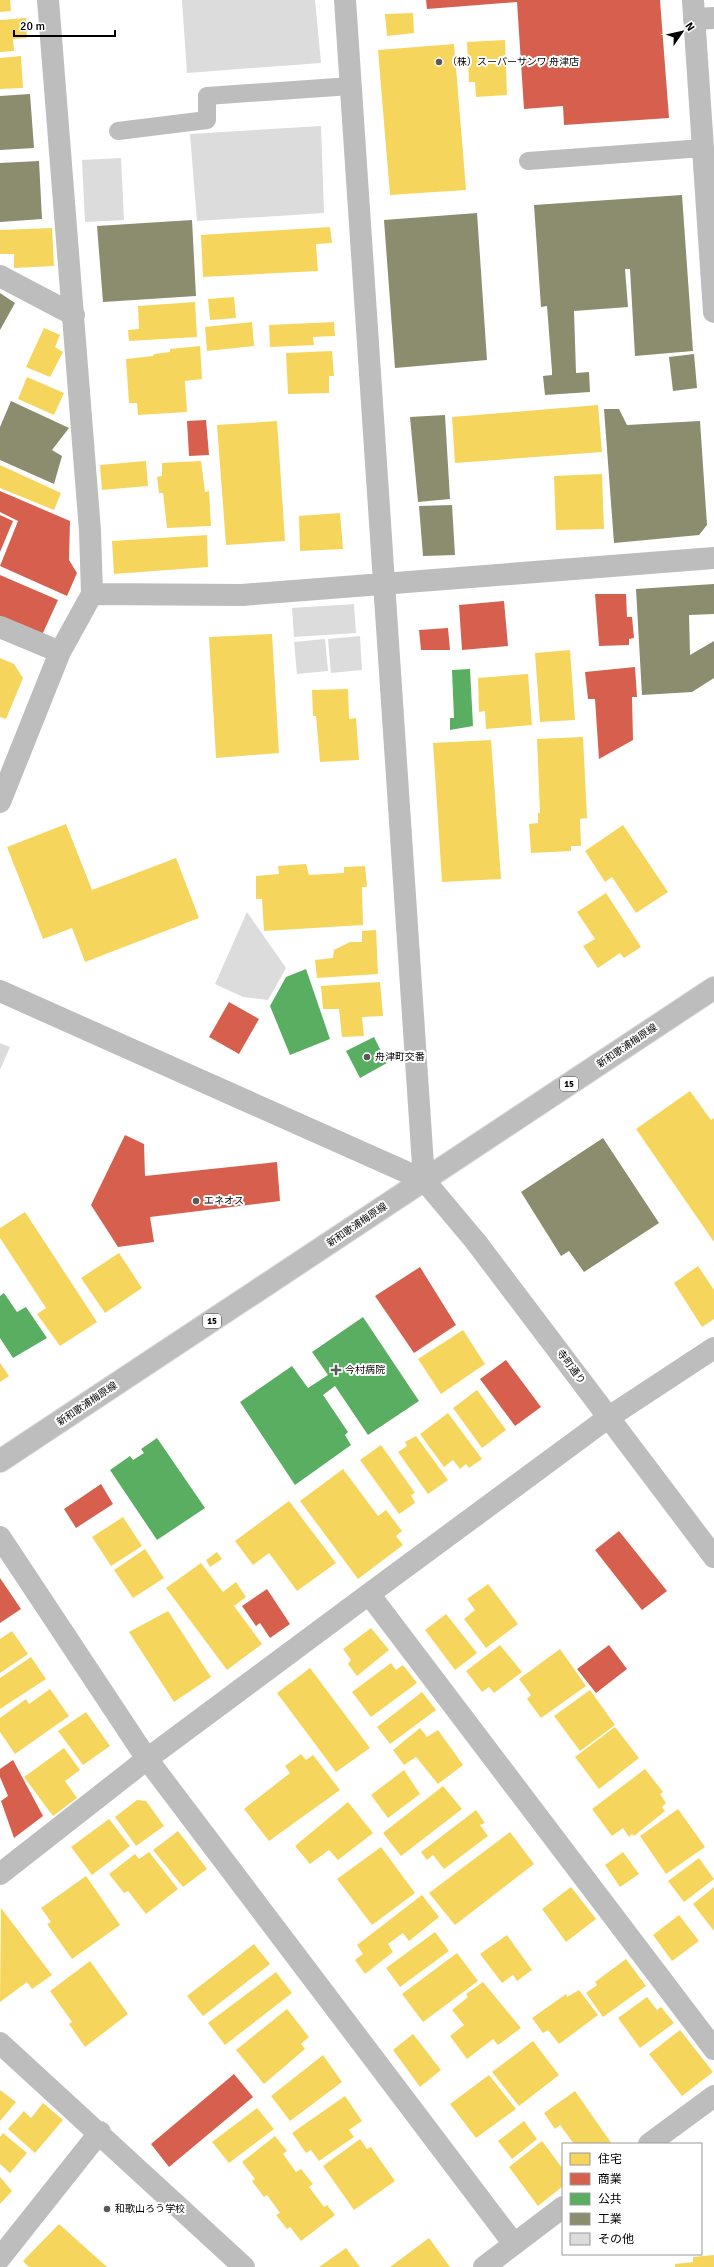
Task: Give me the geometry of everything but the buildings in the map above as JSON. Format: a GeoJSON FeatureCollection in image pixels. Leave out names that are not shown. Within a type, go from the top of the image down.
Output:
{"type":"FeatureCollection","features":[{"type":"Feature","properties":{"kind":"street"},"geometry":{"type":"LineString","coordinates":[[0,802],[60,652],[92,594],[90,531],[74,315],[48,0]]}},
{"type":"Feature","properties":{"kind":"street"},"geometry":{"type":"LineString","coordinates":[[0,991],[424,1180],[345,0]]}},
{"type":"Feature","properties":{"kind":"street"},"geometry":{"type":"LineString","coordinates":[[700,12],[703,148],[714,312]]}},
{"type":"Feature","properties":{"kind":"street"},"geometry":{"type":"LineString","coordinates":[[0,276],[74,315]]}},
{"type":"Feature","properties":{"kind":"street"},"geometry":{"type":"LineString","coordinates":[[92,594],[242,595],[385,582],[714,558]]}},
{"type":"Feature","properties":{"kind":"street"},"geometry":{"type":"LineString","coordinates":[[0,627],[60,652]]}},
{"type":"Feature","properties":{"kind":"street","name":"新和歌浦梅原線"},"geometry":{"type":"LineString","coordinates":[[0,1462],[714,988]]}},
{"type":"Feature","properties":{"kind":"street","name":"寺町通り"},"geometry":{"type":"LineString","coordinates":[[424,1180],[476,1242],[714,1557]]}},
{"type":"Feature","properties":{"kind":"street"},"geometry":{"type":"LineString","coordinates":[[0,1874],[147,1759],[609,1417],[714,1348]]}},
{"type":"Feature","properties":{"kind":"street"},"geometry":{"type":"LineString","coordinates":[[0,1537],[147,1759],[514,2244]]}},
{"type":"Feature","properties":{"kind":"street"},"geometry":{"type":"LineString","coordinates":[[370,1594],[714,2049]]}},
{"type":"Feature","properties":{"kind":"street"},"geometry":{"type":"LineString","coordinates":[[0,2043],[100,2132],[244,2267]]}},
{"type":"Feature","properties":{"kind":"street"},"geometry":{"type":"LineString","coordinates":[[650,2143],[714,2096]]}},
{"type":"Feature","properties":{"kind":"street"},"geometry":{"type":"LineString","coordinates":[[0,2258],[100,2132]]}},
{"type":"Feature","properties":{"kind":"street"},"geometry":{"type":"LineString","coordinates":[[484,2267],[562,2209]]}},
{"type":"Feature","properties":{"kind":"lane"},"geometry":{"type":"LineString","coordinates":[[118,131],[207,120],[207,96],[351,86]]}},
{"type":"Feature","properties":{"kind":"lane"},"geometry":{"type":"LineString","coordinates":[[528,162],[703,148]]}},
{"type":"Feature","properties":{"kind":"place","name":"（株）スーパーサンワ 舟津店"},"geometry":{"type":"Point","coordinates":[439,62]}},
{"type":"Feature","properties":{"kind":"place","name":"舟津町交番"},"geometry":{"type":"Point","coordinates":[367,1057]}},
{"type":"Feature","properties":{"kind":"place","name":"エネオス"},"geometry":{"type":"Point","coordinates":[196,1201]}},
{"type":"Feature","properties":{"kind":"place","name":"今村病院"},"geometry":{"type":"Point","coordinates":[336,1370]}},
{"type":"Feature","properties":{"kind":"place","name":"和歌山ろう学校"},"geometry":{"type":"Point","coordinates":[107,2209]}}]}
